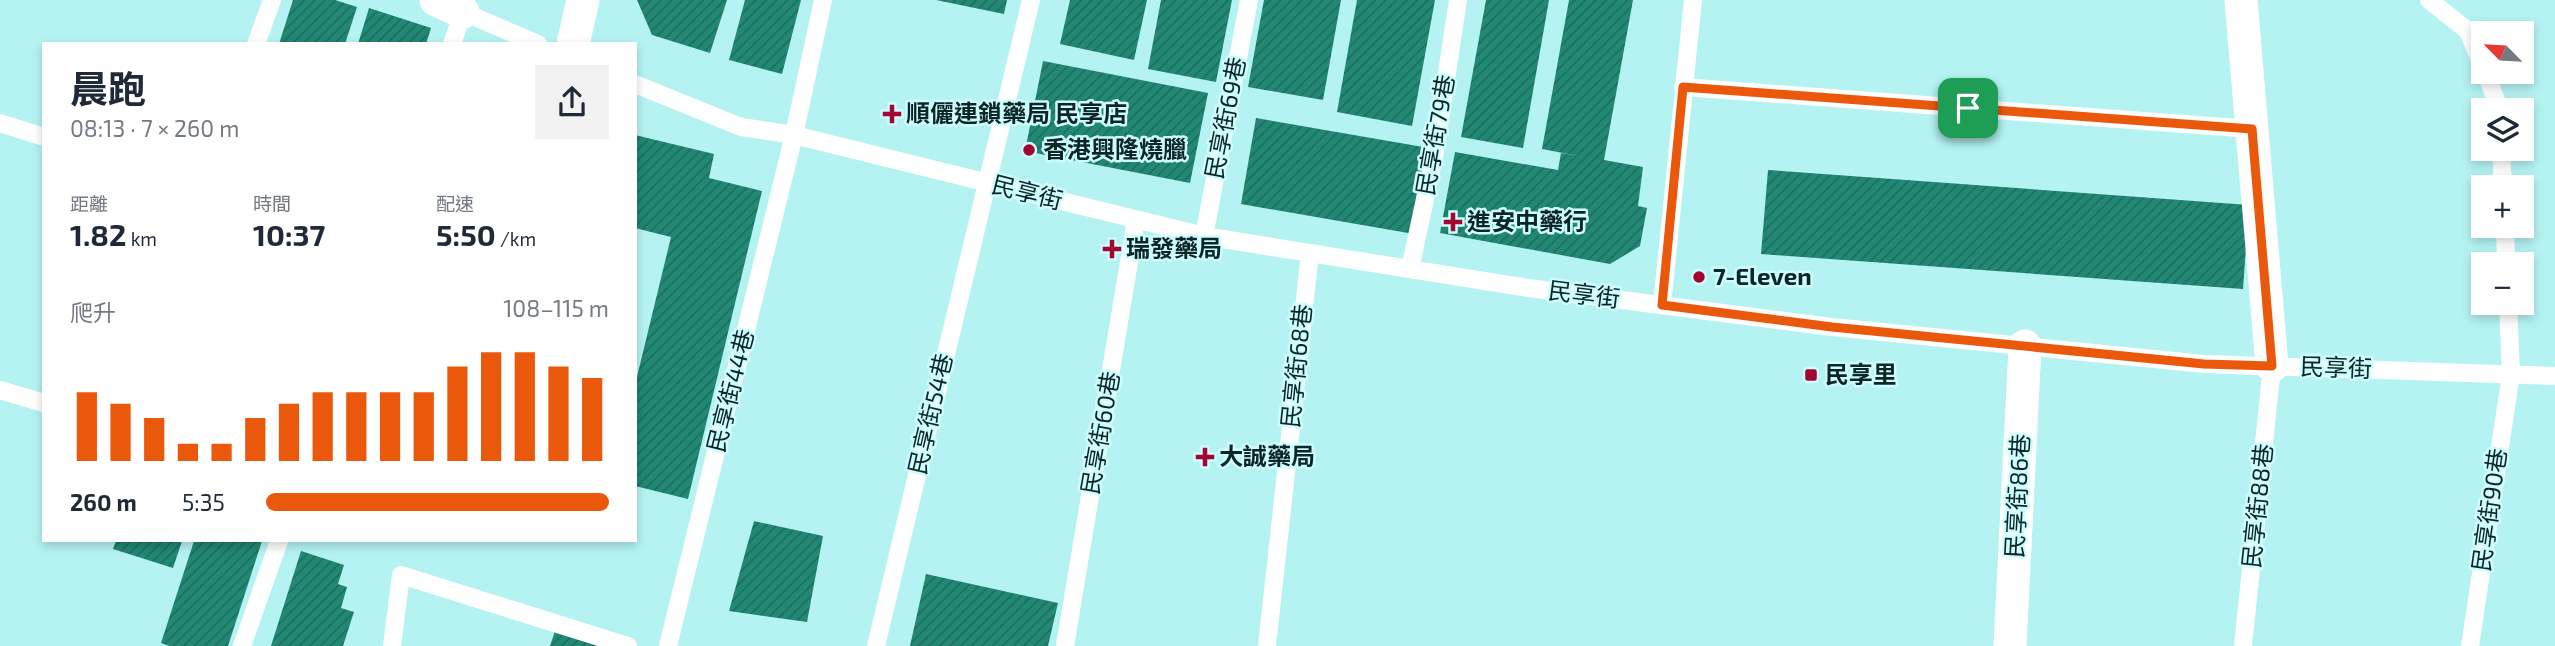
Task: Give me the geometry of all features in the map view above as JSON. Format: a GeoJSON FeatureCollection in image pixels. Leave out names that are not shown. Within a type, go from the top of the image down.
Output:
{"type":"FeatureCollection","features":[{"type":"Feature","properties":{"kind":"street"},"geometry":{"type":"LineString","coordinates":[[572,42],[583,0]]}},
{"type":"Feature","properties":{"kind":"street"},"geometry":{"type":"LineString","coordinates":[[2241,0],[2272,366]]}},
{"type":"Feature","properties":{"kind":"street","name":"民享街86巷"},"geometry":{"type":"LineString","coordinates":[[2010,646],[2025,346]]}},
{"type":"Feature","properties":{"kind":"lane"},"geometry":{"type":"LineString","coordinates":[[257,42],[272,0]]}},
{"type":"Feature","properties":{"kind":"lane","name":"民享街44巷"},"geometry":{"type":"LineString","coordinates":[[668,646],[794,135],[823,0]]}},
{"type":"Feature","properties":{"kind":"lane","name":"民享街54巷"},"geometry":{"type":"LineString","coordinates":[[876,646],[1031,0]]}},
{"type":"Feature","properties":{"kind":"lane","name":"民享街69巷"},"geometry":{"type":"LineString","coordinates":[[1204,236],[1249,0]]}},
{"type":"Feature","properties":{"kind":"lane","name":"民享街79巷"},"geometry":{"type":"LineString","coordinates":[[1410,269],[1435,152],[1458,0]]}},
{"type":"Feature","properties":{"kind":"lane"},"geometry":{"type":"LineString","coordinates":[[1662,305],[1693,0]]}},
{"type":"Feature","properties":{"kind":"lane"},"geometry":{"type":"LineString","coordinates":[[2429,0],[2468,31],[2471,38]]}},
{"type":"Feature","properties":{"kind":"lane"},"geometry":{"type":"LineString","coordinates":[[452,42],[449,6],[533,42]]}},
{"type":"Feature","properties":{"kind":"lane","name":"民享街"},"geometry":{"type":"LineString","coordinates":[[637,85],[741,127],[794,135],[1204,236],[1528,288],[1832,327],[2204,364],[2555,376]]}},
{"type":"Feature","properties":{"kind":"lane"},"geometry":{"type":"LineString","coordinates":[[1683,87],[2252,129]]}},
{"type":"Feature","properties":{"kind":"lane"},"geometry":{"type":"LineString","coordinates":[[0,123],[42,136]]}},
{"type":"Feature","properties":{"kind":"lane","name":"民享街60巷"},"geometry":{"type":"LineString","coordinates":[[1065,646],[1136,220]]}},
{"type":"Feature","properties":{"kind":"lane","name":"民享街68巷"},"geometry":{"type":"LineString","coordinates":[[1267,646],[1310,253]]}},
{"type":"Feature","properties":{"kind":"lane","name":"民享街90巷"},"geometry":{"type":"LineString","coordinates":[[2470,646],[2511,374],[2509,315]]}},
{"type":"Feature","properties":{"kind":"lane","name":"民享街88巷"},"geometry":{"type":"LineString","coordinates":[[2243,646],[2272,366]]}},
{"type":"Feature","properties":{"kind":"lane"},"geometry":{"type":"LineString","coordinates":[[0,390],[42,402]]}},
{"type":"Feature","properties":{"kind":"lane"},"geometry":{"type":"LineString","coordinates":[[242,646],[279,542]]}},
{"type":"Feature","properties":{"kind":"lane"},"geometry":{"type":"LineString","coordinates":[[392,646],[401,575],[628,646]]}},
{"type":"Feature","properties":{"kind":"building"},"geometry":{"type":"Polygon","coordinates":[[[293,0],[335,0],[357,7],[346,42],[280,42],[293,0]]]}},
{"type":"Feature","properties":{"kind":"building"},"geometry":{"type":"Polygon","coordinates":[[[637,0],[727,0],[710,53],[652,35],[637,0]]]}},
{"type":"Feature","properties":{"kind":"building"},"geometry":{"type":"Polygon","coordinates":[[[745,0],[801,0],[782,74],[729,60],[745,0]]]}},
{"type":"Feature","properties":{"kind":"building"},"geometry":{"type":"Polygon","coordinates":[[[936,0],[1007,0],[1004,14],[936,0]]]}},
{"type":"Feature","properties":{"kind":"building"},"geometry":{"type":"Polygon","coordinates":[[[1070,0],[1147,0],[1134,60],[1060,44],[1070,0]]]}},
{"type":"Feature","properties":{"kind":"building"},"geometry":{"type":"Polygon","coordinates":[[[1161,0],[1232,0],[1216,82],[1148,69],[1161,0]]]}},
{"type":"Feature","properties":{"kind":"building"},"geometry":{"type":"Polygon","coordinates":[[[1264,0],[1341,0],[1323,100],[1248,87],[1264,0]]]}},
{"type":"Feature","properties":{"kind":"building"},"geometry":{"type":"Polygon","coordinates":[[[1357,0],[1435,0],[1412,126],[1337,112],[1357,0]]]}},
{"type":"Feature","properties":{"kind":"building"},"geometry":{"type":"Polygon","coordinates":[[[1486,0],[1549,0],[1523,148],[1461,137],[1486,0]]]}},
{"type":"Feature","properties":{"kind":"building"},"geometry":{"type":"Polygon","coordinates":[[[1569,0],[1633,0],[1604,160],[1643,167],[1638,206],[1647,208],[1640,246],[1610,264],[1440,233],[1455,152],[1558,170],[1561,153],[1584,157],[1542,149],[1569,0]]]}},
{"type":"Feature","properties":{"kind":"building"},"geometry":{"type":"Polygon","coordinates":[[[369,8],[431,28],[427,42],[359,42],[369,8]]]}},
{"type":"Feature","properties":{"kind":"building"},"geometry":{"type":"Polygon","coordinates":[[[1043,61],[1208,93],[1190,183],[1025,151],[1043,61]]]}},
{"type":"Feature","properties":{"kind":"building"},"geometry":{"type":"Polygon","coordinates":[[[1256,118],[1429,148],[1414,234],[1241,204],[1256,118]]]}},
{"type":"Feature","properties":{"kind":"building"},"geometry":{"type":"Polygon","coordinates":[[[637,135],[714,154],[709,178],[762,191],[688,499],[637,486],[637,377],[671,237],[637,228],[637,135]]]}},
{"type":"Feature","properties":{"kind":"building"},"geometry":{"type":"Polygon","coordinates":[[[1768,170],[2249,205],[2243,289],[1761,254],[1768,170]]]}},
{"type":"Feature","properties":{"kind":"building"},"geometry":{"type":"Polygon","coordinates":[[[754,521],[823,536],[807,622],[729,611],[754,521]]]}},
{"type":"Feature","properties":{"kind":"building"},"geometry":{"type":"Polygon","coordinates":[[[116,542],[182,542],[173,568],[113,549],[116,542]]]}},
{"type":"Feature","properties":{"kind":"building"},"geometry":{"type":"Polygon","coordinates":[[[194,542],[262,542],[228,646],[169,646],[161,643],[194,542]]]}},
{"type":"Feature","properties":{"kind":"building"},"geometry":{"type":"Polygon","coordinates":[[[301,551],[344,565],[338,584],[347,587],[341,608],[354,612],[343,646],[271,646],[301,551]]]}},
{"type":"Feature","properties":{"kind":"building"},"geometry":{"type":"Polygon","coordinates":[[[926,574],[1058,603],[1048,646],[910,646],[926,574]]]}},
{"type":"Feature","properties":{"kind":"building"},"geometry":{"type":"Polygon","coordinates":[[[555,631],[599,646],[550,646],[555,631]]]}},
{"type":"Feature","properties":{"kind":"place","name":"順儷連鎖藥局 民享店"},"geometry":{"type":"Point","coordinates":[892,114]}},
{"type":"Feature","properties":{"kind":"place","name":"香港興隆燒臘"},"geometry":{"type":"Point","coordinates":[1029,150]}},
{"type":"Feature","properties":{"kind":"place","name":"進安中藥行"},"geometry":{"type":"Point","coordinates":[1453,222]}},
{"type":"Feature","properties":{"kind":"place","name":"瑞發藥局"},"geometry":{"type":"Point","coordinates":[1112,249]}},
{"type":"Feature","properties":{"kind":"place","name":"7-Eleven"},"geometry":{"type":"Point","coordinates":[1699,277]}},
{"type":"Feature","properties":{"kind":"place","name":"民享里"},"geometry":{"type":"Point","coordinates":[1811,375]}},
{"type":"Feature","properties":{"kind":"place","name":"大誠藥局"},"geometry":{"type":"Point","coordinates":[1205,457]}},
{"type":"Feature","properties":{"kind":"route"},"geometry":{"type":"LineString","coordinates":[[1683,87],[1968,108],[2252,129],[2272,366],[2204,364],[1832,327],[1662,305],[1683,87]]}}]}
